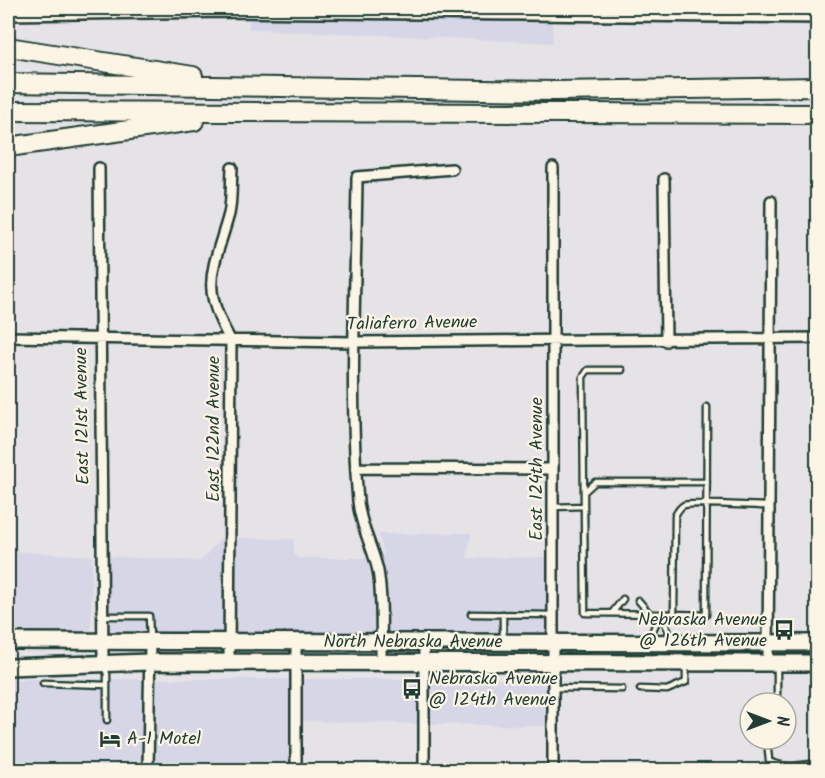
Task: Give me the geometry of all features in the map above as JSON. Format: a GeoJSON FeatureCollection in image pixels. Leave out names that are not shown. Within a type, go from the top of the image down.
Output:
{"type":"FeatureCollection","features":[{"type":"Feature","properties":{"kind":"highway"},"geometry":{"type":"LineString","coordinates":[[8,47],[251,86]]}},
{"type":"Feature","properties":{"kind":"highway"},"geometry":{"type":"LineString","coordinates":[[8,83],[555,91],[818,87]]}},
{"type":"Feature","properties":{"kind":"highway"},"geometry":{"type":"LineString","coordinates":[[8,111],[818,114]]}},
{"type":"Feature","properties":{"kind":"highway"},"geometry":{"type":"LineString","coordinates":[[8,147],[138,130],[240,113]]}},
{"type":"Feature","properties":{"kind":"main road","name":"North Nebraska Avenue"},"geometry":{"type":"LineString","coordinates":[[8,641],[818,643]]}},
{"type":"Feature","properties":{"kind":"main road","name":"North Nebraska Avenue"},"geometry":{"type":"LineString","coordinates":[[8,667],[149,662],[818,663]]}},
{"type":"Feature","properties":{"kind":"street"},"geometry":{"type":"LineString","coordinates":[[8,15],[99,11],[229,10],[558,12],[818,18]]}},
{"type":"Feature","properties":{"kind":"street","name":"East 121st Avenue"},"geometry":{"type":"LineString","coordinates":[[99,168],[103,663]]}},
{"type":"Feature","properties":{"kind":"street","name":"East 122nd Avenue"},"geometry":{"type":"LineString","coordinates":[[229,662],[231,341],[216,316],[209,287],[215,255],[229,212],[232,168]]}},
{"type":"Feature","properties":{"kind":"street","name":"East 124th Avenue"},"geometry":{"type":"LineString","coordinates":[[553,168],[553,771]]}},
{"type":"Feature","properties":{"kind":"street"},"geometry":{"type":"LineString","coordinates":[[381,662],[381,600],[378,569],[364,533],[358,504],[356,468],[357,177],[452,169]]}},
{"type":"Feature","properties":{"kind":"street"},"geometry":{"type":"LineString","coordinates":[[664,178],[666,341]]}},
{"type":"Feature","properties":{"kind":"street"},"geometry":{"type":"LineString","coordinates":[[771,201],[769,643],[773,663]]}},
{"type":"Feature","properties":{"kind":"street","name":"Taliaferro Avenue"},"geometry":{"type":"LineString","coordinates":[[8,337],[99,336],[231,341],[355,342],[818,338]]}},
{"type":"Feature","properties":{"kind":"street"},"geometry":{"type":"LineString","coordinates":[[356,468],[553,469]]}},
{"type":"Feature","properties":{"kind":"street"},"geometry":{"type":"LineString","coordinates":[[148,771],[150,641]]}},
{"type":"Feature","properties":{"kind":"street"},"geometry":{"type":"LineString","coordinates":[[296,643],[296,771]]}},
{"type":"Feature","properties":{"kind":"street"},"geometry":{"type":"LineString","coordinates":[[424,643],[424,771]]}},
{"type":"Feature","properties":{"kind":"lane"},"geometry":{"type":"LineString","coordinates":[[622,370],[588,370],[583,377],[585,613],[706,615],[707,407]]}},
{"type":"Feature","properties":{"kind":"lane"},"geometry":{"type":"LineString","coordinates":[[584,493],[595,482],[707,482]]}},
{"type":"Feature","properties":{"kind":"lane"},"geometry":{"type":"LineString","coordinates":[[553,507],[584,506]]}},
{"type":"Feature","properties":{"kind":"lane"},"geometry":{"type":"LineString","coordinates":[[674,614],[675,516],[684,506],[770,506]]}},
{"type":"Feature","properties":{"kind":"lane"},"geometry":{"type":"LineString","coordinates":[[612,614],[623,599]]}},
{"type":"Feature","properties":{"kind":"lane"},"geometry":{"type":"LineString","coordinates":[[638,600],[650,614]]}},
{"type":"Feature","properties":{"kind":"lane"},"geometry":{"type":"LineString","coordinates":[[471,614],[553,615]]}},
{"type":"Feature","properties":{"kind":"lane"},"geometry":{"type":"LineString","coordinates":[[503,614],[503,643]]}},
{"type":"Feature","properties":{"kind":"lane"},"geometry":{"type":"LineString","coordinates":[[645,643],[654,633],[662,614]]}},
{"type":"Feature","properties":{"kind":"lane"},"geometry":{"type":"LineString","coordinates":[[662,614],[668,633],[680,643]]}},
{"type":"Feature","properties":{"kind":"lane"},"geometry":{"type":"LineString","coordinates":[[101,616],[149,616],[150,641]]}},
{"type":"Feature","properties":{"kind":"lane"},"geometry":{"type":"LineString","coordinates":[[103,663],[107,685],[107,720]]}},
{"type":"Feature","properties":{"kind":"lane"},"geometry":{"type":"LineString","coordinates":[[640,689],[667,690],[686,682],[686,663]]}},
{"type":"Feature","properties":{"kind":"lane"},"geometry":{"type":"LineString","coordinates":[[773,663],[776,691]]}},
{"type":"Feature","properties":{"kind":"lane"},"geometry":{"type":"LineString","coordinates":[[43,683],[107,685]]}},
{"type":"Feature","properties":{"kind":"lane"},"geometry":{"type":"LineString","coordinates":[[553,688],[622,689]]}},
{"type":"Feature","properties":{"kind":"lane"},"geometry":{"type":"LineString","coordinates":[[768,751],[769,761],[774,764],[793,766],[818,763]]}},
{"type":"Feature","properties":{"kind":"shaded area"},"geometry":{"type":"Polygon","coordinates":[[[249,18],[552,22],[553,43],[249,29],[249,18]]]}},
{"type":"Feature","properties":{"kind":"shaded area"},"geometry":{"type":"Polygon","coordinates":[[[471,533],[467,558],[546,557],[546,637],[387,637],[387,600],[380,558],[384,554],[378,534],[471,533]]]}},
{"type":"Feature","properties":{"kind":"shaded area"},"geometry":{"type":"Polygon","coordinates":[[[221,538],[224,538],[223,637],[104,636],[104,556],[201,561],[221,538]]]}},
{"type":"Feature","properties":{"kind":"shaded area"},"geometry":{"type":"Polygon","coordinates":[[[236,538],[294,539],[294,554],[298,558],[367,558],[375,601],[375,637],[235,637],[236,538]]]}},
{"type":"Feature","properties":{"kind":"shaded area"},"geometry":{"type":"Polygon","coordinates":[[[8,551],[92,556],[91,636],[8,635],[8,551]]]}},
{"type":"Feature","properties":{"kind":"shaded area"},"geometry":{"type":"Polygon","coordinates":[[[8,679],[143,679],[142,770],[16,770],[16,732],[8,731],[8,679]]]}},
{"type":"Feature","properties":{"kind":"shaded area"},"geometry":{"type":"Polygon","coordinates":[[[155,679],[289,679],[290,770],[155,770],[155,679]]]}},
{"type":"Feature","properties":{"kind":"shaded area"},"geometry":{"type":"Polygon","coordinates":[[[302,679],[418,679],[418,724],[302,721],[302,679]]]}},
{"type":"Feature","properties":{"kind":"shaded area"},"geometry":{"type":"Polygon","coordinates":[[[430,679],[547,679],[547,726],[430,724],[430,679]]]}},
{"type":"Feature","properties":{"kind":"place","name":"Nebraska Avenue @ 126th Avenue"},"geometry":{"type":"Point","coordinates":[784,630]}},
{"type":"Feature","properties":{"kind":"place","name":"Nebraska Avenue @ 124th Avenue"},"geometry":{"type":"Point","coordinates":[412,689]}},
{"type":"Feature","properties":{"kind":"place","name":"A-1 Motel"},"geometry":{"type":"Point","coordinates":[110,739]}}]}
